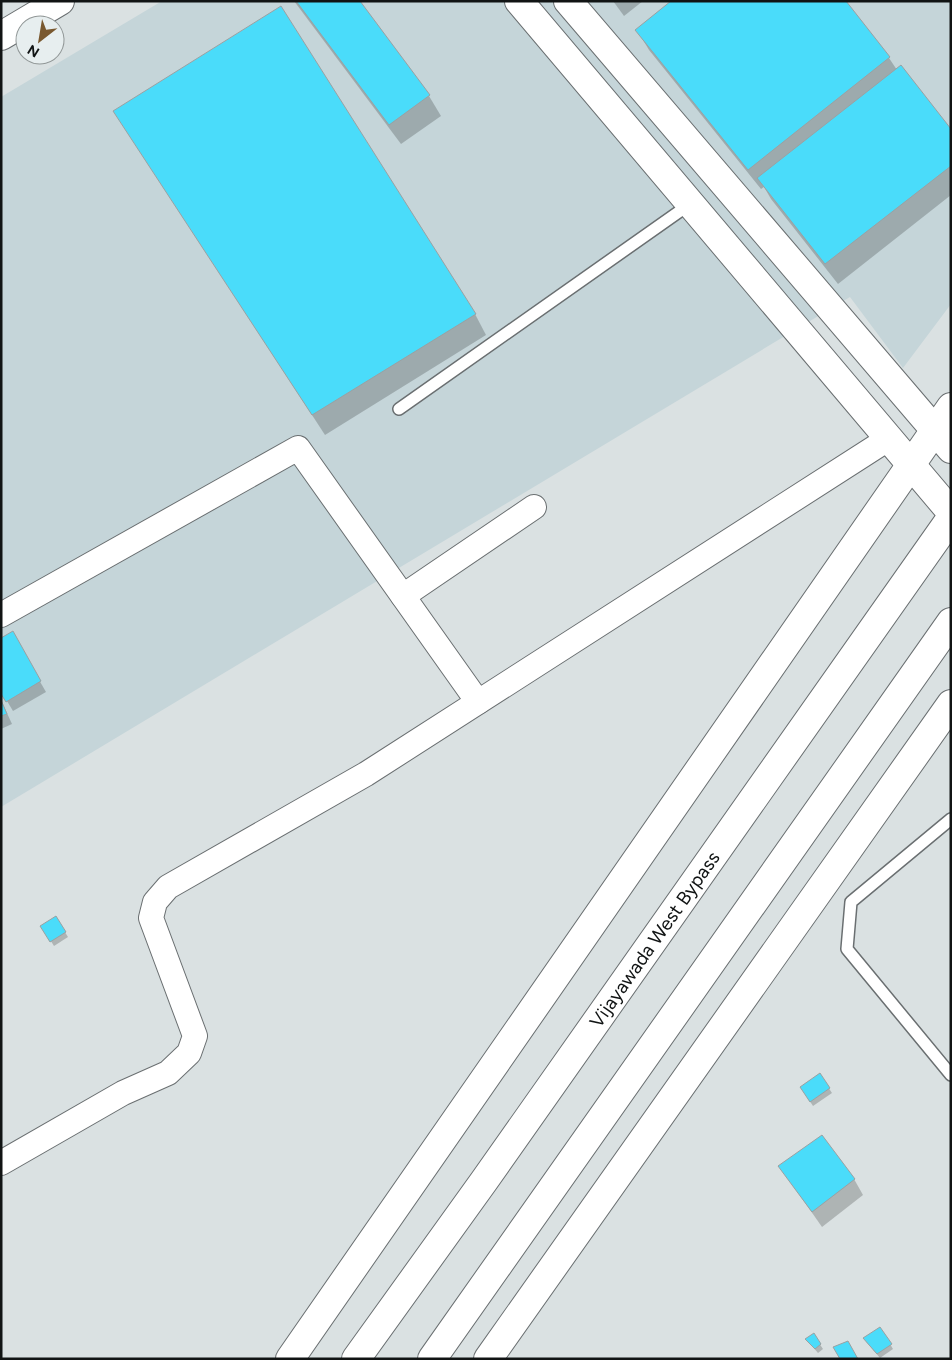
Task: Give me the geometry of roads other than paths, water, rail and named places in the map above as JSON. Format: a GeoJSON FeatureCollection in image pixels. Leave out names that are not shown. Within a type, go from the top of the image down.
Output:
{"type":"FeatureCollection","features":[{"type":"Feature","properties":{"kind":"main road"},"geometry":{"type":"LineString","coordinates":[[1,36],[60,1]]}},
{"type":"Feature","properties":{"kind":"main road"},"geometry":{"type":"LineString","coordinates":[[520,1],[951,512]]}},
{"type":"Feature","properties":{"kind":"main road"},"geometry":{"type":"LineString","coordinates":[[568,1],[943,440]]}},
{"type":"Feature","properties":{"kind":"main road"},"geometry":{"type":"LineString","coordinates":[[290,1359],[912,465],[943,440],[951,407]]}},
{"type":"Feature","properties":{"kind":"main road","name":"Vijayawada West Bypass"},"geometry":{"type":"LineString","coordinates":[[356,1359],[484,1181],[951,518]]}},
{"type":"Feature","properties":{"kind":"main road"},"geometry":{"type":"LineString","coordinates":[[432,1359],[951,622]]}},
{"type":"Feature","properties":{"kind":"main road"},"geometry":{"type":"LineString","coordinates":[[488,1359],[951,704]]}},
{"type":"Feature","properties":{"kind":"street"},"geometry":{"type":"LineString","coordinates":[[1,1163],[123,1093],[168,1073],[189,1053],[195,1036],[151,918],[155,902],[168,887],[366,774],[888,439]]}},
{"type":"Feature","properties":{"kind":"street"},"geometry":{"type":"LineString","coordinates":[[1,616],[298,448],[478,702]]}},
{"type":"Feature","properties":{"kind":"street"},"geometry":{"type":"LineString","coordinates":[[403,596],[534,507]]}},
{"type":"Feature","properties":{"kind":"lane"},"geometry":{"type":"LineString","coordinates":[[399,409],[690,204]]}},
{"type":"Feature","properties":{"kind":"lane"},"geometry":{"type":"LineString","coordinates":[[951,819],[851,902],[847,949],[951,1075]]}}]}
